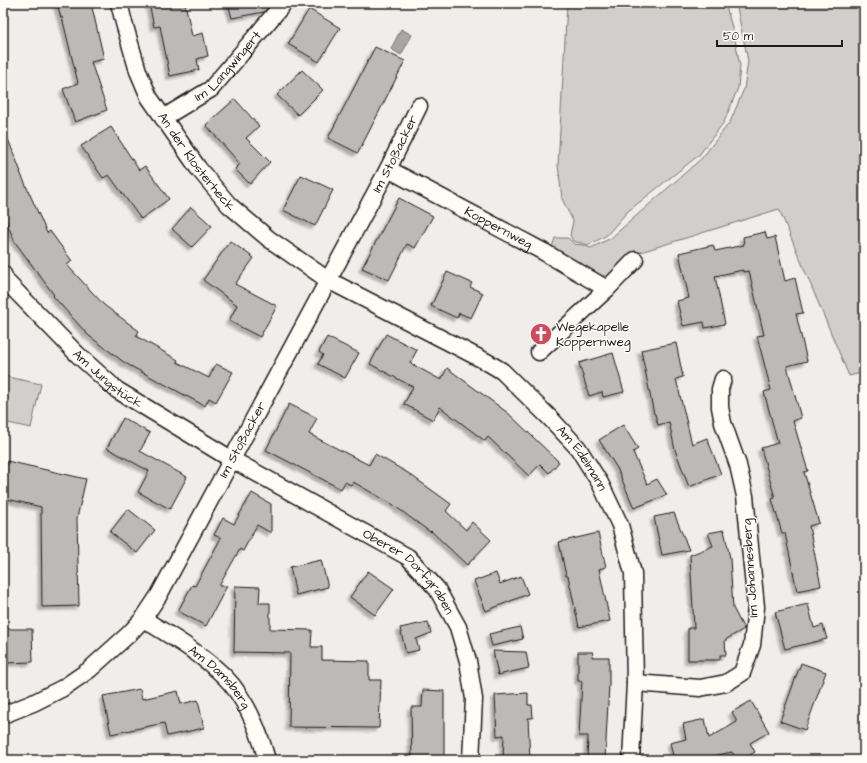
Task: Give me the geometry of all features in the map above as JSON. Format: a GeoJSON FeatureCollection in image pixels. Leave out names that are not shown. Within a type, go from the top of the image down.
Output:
{"type":"FeatureCollection","features":[{"type":"Feature","properties":{"kind":"street","name":"An der Klosterheck"},"geometry":{"type":"LineString","coordinates":[[119,3],[138,71],[149,97],[198,168],[229,205],[269,239],[328,280]]}},
{"type":"Feature","properties":{"kind":"street","name":"Im Langwingert"},"geometry":{"type":"LineString","coordinates":[[163,118],[211,89],[284,3]]}},
{"type":"Feature","properties":{"kind":"street","name":"Im Stoßacker"},"geometry":{"type":"LineString","coordinates":[[3,715],[33,703],[63,688],[88,670],[129,634],[143,618],[159,595],[388,169],[419,106]]}},
{"type":"Feature","properties":{"kind":"street","name":"Koppernweg"},"geometry":{"type":"LineString","coordinates":[[388,169],[544,252],[607,289]]}},
{"type":"Feature","properties":{"kind":"street"},"geometry":{"type":"LineString","coordinates":[[538,352],[607,289],[635,260]]}},
{"type":"Feature","properties":{"kind":"street","name":"Am Jungstück"},"geometry":{"type":"LineString","coordinates":[[3,274],[6,281],[78,355],[117,390],[231,459]]}},
{"type":"Feature","properties":{"kind":"street","name":"Am Edelmann"},"geometry":{"type":"LineString","coordinates":[[328,280],[487,362],[507,377],[550,418],[578,448],[600,483],[620,525],[633,573],[635,683],[631,760]]}},
{"type":"Feature","properties":{"kind":"street","name":"Im Johannesberg"},"geometry":{"type":"LineString","coordinates":[[635,683],[700,688],[726,683],[742,672],[752,645],[756,607],[745,496],[738,466],[723,423],[720,407],[720,389],[723,379]]}},
{"type":"Feature","properties":{"kind":"street","name":"Oberer Dorfgraben"},"geometry":{"type":"LineString","coordinates":[[231,459],[408,558],[437,589],[458,627],[468,661],[474,700],[471,760]]}},
{"type":"Feature","properties":{"kind":"street","name":"Am Damsberg"},"geometry":{"type":"LineString","coordinates":[[143,618],[204,659],[225,676],[246,708],[260,736],[267,760]]}},
{"type":"Feature","properties":{"kind":"shaded area"},"geometry":{"type":"Polygon","coordinates":[[[567,3],[725,3],[734,34],[740,66],[738,88],[724,122],[699,155],[627,212],[607,235],[589,245],[573,241],[570,235],[573,221],[562,199],[558,165],[567,3]]]}},
{"type":"Feature","properties":{"kind":"shaded area"},"geometry":{"type":"Polygon","coordinates":[[[736,3],[864,3],[864,356],[861,373],[849,376],[779,209],[631,255],[610,276],[600,276],[551,250],[555,238],[568,238],[574,244],[591,248],[611,238],[702,158],[730,122],[744,89],[748,61],[736,3]]]}},
{"type":"Feature","properties":{"kind":"shaded area"},"geometry":{"type":"Polygon","coordinates":[[[401,29],[412,35],[401,55],[391,49],[401,29]]]}},
{"type":"Feature","properties":{"kind":"shaded area"},"geometry":{"type":"Polygon","coordinates":[[[3,376],[41,384],[31,428],[3,422],[3,376]]]}},
{"type":"Feature","properties":{"kind":"building"},"geometry":{"type":"Polygon","coordinates":[[[57,3],[91,3],[104,59],[91,62],[107,110],[75,122],[63,89],[78,83],[62,17],[61,18],[57,3]]]}},
{"type":"Feature","properties":{"kind":"building"},"geometry":{"type":"Polygon","coordinates":[[[149,3],[185,3],[192,36],[203,33],[208,56],[197,59],[199,70],[170,76],[160,26],[154,27],[149,3]]]}},
{"type":"Feature","properties":{"kind":"building"},"geometry":{"type":"Polygon","coordinates":[[[228,3],[272,3],[264,12],[232,18],[228,3]]]}},
{"type":"Feature","properties":{"kind":"building"},"geometry":{"type":"Polygon","coordinates":[[[309,9],[340,28],[319,62],[288,44],[309,9]]]}},
{"type":"Feature","properties":{"kind":"building"},"geometry":{"type":"Polygon","coordinates":[[[375,47],[405,61],[358,153],[328,138],[375,47]]]}},
{"type":"Feature","properties":{"kind":"building"},"geometry":{"type":"Polygon","coordinates":[[[302,70],[323,90],[298,115],[277,95],[302,70]]]}},
{"type":"Feature","properties":{"kind":"building"},"geometry":{"type":"Polygon","coordinates":[[[235,99],[259,126],[246,138],[270,162],[250,184],[235,169],[240,164],[206,125],[235,99]]]}},
{"type":"Feature","properties":{"kind":"building"},"geometry":{"type":"Polygon","coordinates":[[[111,127],[139,170],[145,166],[169,199],[141,219],[109,175],[103,178],[81,146],[111,127]]]}},
{"type":"Feature","properties":{"kind":"building"},"geometry":{"type":"Polygon","coordinates":[[[4,129],[20,172],[47,233],[50,231],[72,261],[67,265],[104,305],[139,331],[136,336],[178,360],[177,362],[209,378],[216,364],[233,372],[216,402],[209,398],[205,406],[125,363],[88,335],[53,296],[54,295],[15,242],[3,214],[4,129]]]}},
{"type":"Feature","properties":{"kind":"building"},"geometry":{"type":"Polygon","coordinates":[[[301,175],[333,190],[315,226],[283,210],[301,175]]]}},
{"type":"Feature","properties":{"kind":"building"},"geometry":{"type":"Polygon","coordinates":[[[399,198],[433,216],[415,248],[407,244],[389,280],[362,268],[399,198]]]}},
{"type":"Feature","properties":{"kind":"building"},"geometry":{"type":"Polygon","coordinates":[[[191,207],[212,226],[192,247],[172,229],[191,207]]]}},
{"type":"Feature","properties":{"kind":"building"},"geometry":{"type":"Polygon","coordinates":[[[765,232],[767,239],[775,237],[785,281],[795,278],[803,313],[796,314],[807,361],[787,366],[801,418],[793,421],[808,471],[804,472],[819,523],[809,526],[821,586],[797,591],[785,533],[782,533],[772,499],[775,498],[761,448],[778,443],[764,392],[771,390],[757,336],[764,335],[749,271],[743,272],[743,270],[715,276],[725,324],[705,328],[704,322],[683,326],[677,301],[689,298],[679,253],[713,245],[715,251],[744,245],[743,237],[765,232]]]}},
{"type":"Feature","properties":{"kind":"building"},"geometry":{"type":"Polygon","coordinates":[[[230,241],[254,258],[235,284],[277,306],[260,337],[229,321],[237,305],[203,280],[230,241]]]}},
{"type":"Feature","properties":{"kind":"building"},"geometry":{"type":"Polygon","coordinates":[[[447,272],[472,283],[470,287],[483,293],[471,318],[459,313],[457,318],[431,306],[447,272]]]}},
{"type":"Feature","properties":{"kind":"building"},"geometry":{"type":"Polygon","coordinates":[[[386,334],[417,350],[410,363],[441,380],[447,368],[508,413],[559,462],[549,473],[540,464],[529,476],[488,437],[485,441],[440,407],[433,420],[404,404],[413,387],[370,364],[386,334]]]}},
{"type":"Feature","properties":{"kind":"building"},"geometry":{"type":"Polygon","coordinates":[[[327,337],[359,353],[345,378],[318,364],[323,355],[319,352],[327,337]]]}},
{"type":"Feature","properties":{"kind":"building"},"geometry":{"type":"Polygon","coordinates":[[[676,343],[683,377],[676,379],[692,444],[707,438],[721,474],[689,487],[675,450],[669,422],[658,425],[654,414],[641,350],[676,343]]]}},
{"type":"Feature","properties":{"kind":"building"},"geometry":{"type":"Polygon","coordinates":[[[613,353],[624,392],[603,397],[602,392],[589,396],[579,363],[613,353]]]}},
{"type":"Feature","properties":{"kind":"building"},"geometry":{"type":"Polygon","coordinates":[[[289,404],[317,418],[309,434],[369,465],[375,454],[408,473],[451,504],[446,511],[466,530],[472,522],[491,540],[467,565],[431,531],[430,532],[392,504],[353,482],[351,485],[345,482],[341,489],[266,450],[289,404]]]}},
{"type":"Feature","properties":{"kind":"building"},"geometry":{"type":"Polygon","coordinates":[[[123,418],[150,433],[140,451],[187,477],[170,509],[138,492],[149,471],[107,448],[123,418]]]}},
{"type":"Feature","properties":{"kind":"building"},"geometry":{"type":"Polygon","coordinates":[[[623,425],[638,449],[633,452],[647,484],[657,479],[667,495],[634,508],[617,468],[599,440],[623,425]]]}},
{"type":"Feature","properties":{"kind":"building"},"geometry":{"type":"Polygon","coordinates":[[[7,461],[86,479],[77,518],[79,606],[42,607],[41,507],[3,498],[3,477],[7,461]]]}},
{"type":"Feature","properties":{"kind":"building"},"geometry":{"type":"Polygon","coordinates":[[[252,493],[271,504],[271,533],[257,525],[243,551],[240,549],[219,586],[227,586],[206,626],[178,611],[192,585],[195,586],[221,538],[214,535],[223,518],[234,524],[252,493]]]}},
{"type":"Feature","properties":{"kind":"building"},"geometry":{"type":"Polygon","coordinates":[[[128,509],[155,530],[137,553],[110,532],[128,509]]]}},
{"type":"Feature","properties":{"kind":"building"},"geometry":{"type":"Polygon","coordinates":[[[674,513],[689,550],[662,555],[654,517],[674,513]]]}},
{"type":"Feature","properties":{"kind":"building"},"geometry":{"type":"Polygon","coordinates":[[[724,530],[730,558],[733,608],[744,629],[725,640],[726,655],[720,655],[720,660],[688,660],[688,628],[694,628],[690,555],[713,546],[708,533],[724,530]]]}},
{"type":"Feature","properties":{"kind":"building"},"geometry":{"type":"Polygon","coordinates":[[[598,533],[606,567],[599,569],[610,621],[579,627],[559,542],[598,533]]]}},
{"type":"Feature","properties":{"kind":"building"},"geometry":{"type":"Polygon","coordinates":[[[321,560],[328,587],[296,595],[290,567],[321,560]]]}},
{"type":"Feature","properties":{"kind":"building"},"geometry":{"type":"Polygon","coordinates":[[[368,571],[394,589],[375,615],[350,597],[368,571]]]}},
{"type":"Feature","properties":{"kind":"building"},"geometry":{"type":"Polygon","coordinates":[[[496,573],[500,584],[521,576],[528,594],[486,611],[474,581],[496,573]]]}},
{"type":"Feature","properties":{"kind":"building"},"geometry":{"type":"Polygon","coordinates":[[[235,586],[260,587],[259,603],[270,603],[270,629],[312,630],[311,647],[322,647],[322,660],[369,661],[369,680],[381,680],[379,728],[289,727],[290,653],[234,652],[235,586]]]}},
{"type":"Feature","properties":{"kind":"building"},"geometry":{"type":"Polygon","coordinates":[[[808,604],[814,628],[823,625],[827,639],[785,649],[775,612],[808,604]]]}},
{"type":"Feature","properties":{"kind":"building"},"geometry":{"type":"Polygon","coordinates":[[[428,622],[431,633],[416,639],[419,650],[406,653],[400,628],[428,622]]]}},
{"type":"Feature","properties":{"kind":"building"},"geometry":{"type":"Polygon","coordinates":[[[520,627],[523,639],[492,646],[489,634],[520,627]]]}},
{"type":"Feature","properties":{"kind":"building"},"geometry":{"type":"Polygon","coordinates":[[[3,629],[32,629],[33,662],[3,663],[3,629]]]}},
{"type":"Feature","properties":{"kind":"building"},"geometry":{"type":"Polygon","coordinates":[[[493,651],[526,652],[529,668],[498,675],[493,651]]]}},
{"type":"Feature","properties":{"kind":"building"},"geometry":{"type":"Polygon","coordinates":[[[578,652],[593,652],[592,657],[609,657],[605,760],[587,760],[588,736],[579,736],[582,681],[578,681],[578,652]]]}},
{"type":"Feature","properties":{"kind":"building"},"geometry":{"type":"Polygon","coordinates":[[[801,663],[826,672],[805,730],[780,721],[801,663]]]}},
{"type":"Feature","properties":{"kind":"building"},"geometry":{"type":"Polygon","coordinates":[[[140,689],[142,699],[178,691],[181,704],[198,700],[204,728],[167,736],[164,723],[111,734],[103,696],[140,689]]]}},
{"type":"Feature","properties":{"kind":"building"},"geometry":{"type":"Polygon","coordinates":[[[423,690],[444,691],[444,760],[412,760],[411,707],[422,707],[423,690]]]}},
{"type":"Feature","properties":{"kind":"building"},"geometry":{"type":"Polygon","coordinates":[[[528,693],[528,705],[532,705],[533,718],[528,718],[530,760],[503,760],[504,735],[497,736],[495,695],[528,693]]]}},
{"type":"Feature","properties":{"kind":"building"},"geometry":{"type":"Polygon","coordinates":[[[751,701],[769,732],[750,743],[755,752],[742,760],[737,760],[732,752],[694,760],[674,760],[670,743],[686,739],[683,724],[705,719],[709,738],[737,722],[732,712],[751,701]]]}},
{"type":"Feature","properties":{"kind":"place","name":"Wegekapelle Koppernweg"},"geometry":{"type":"Point","coordinates":[541,334]}}]}
